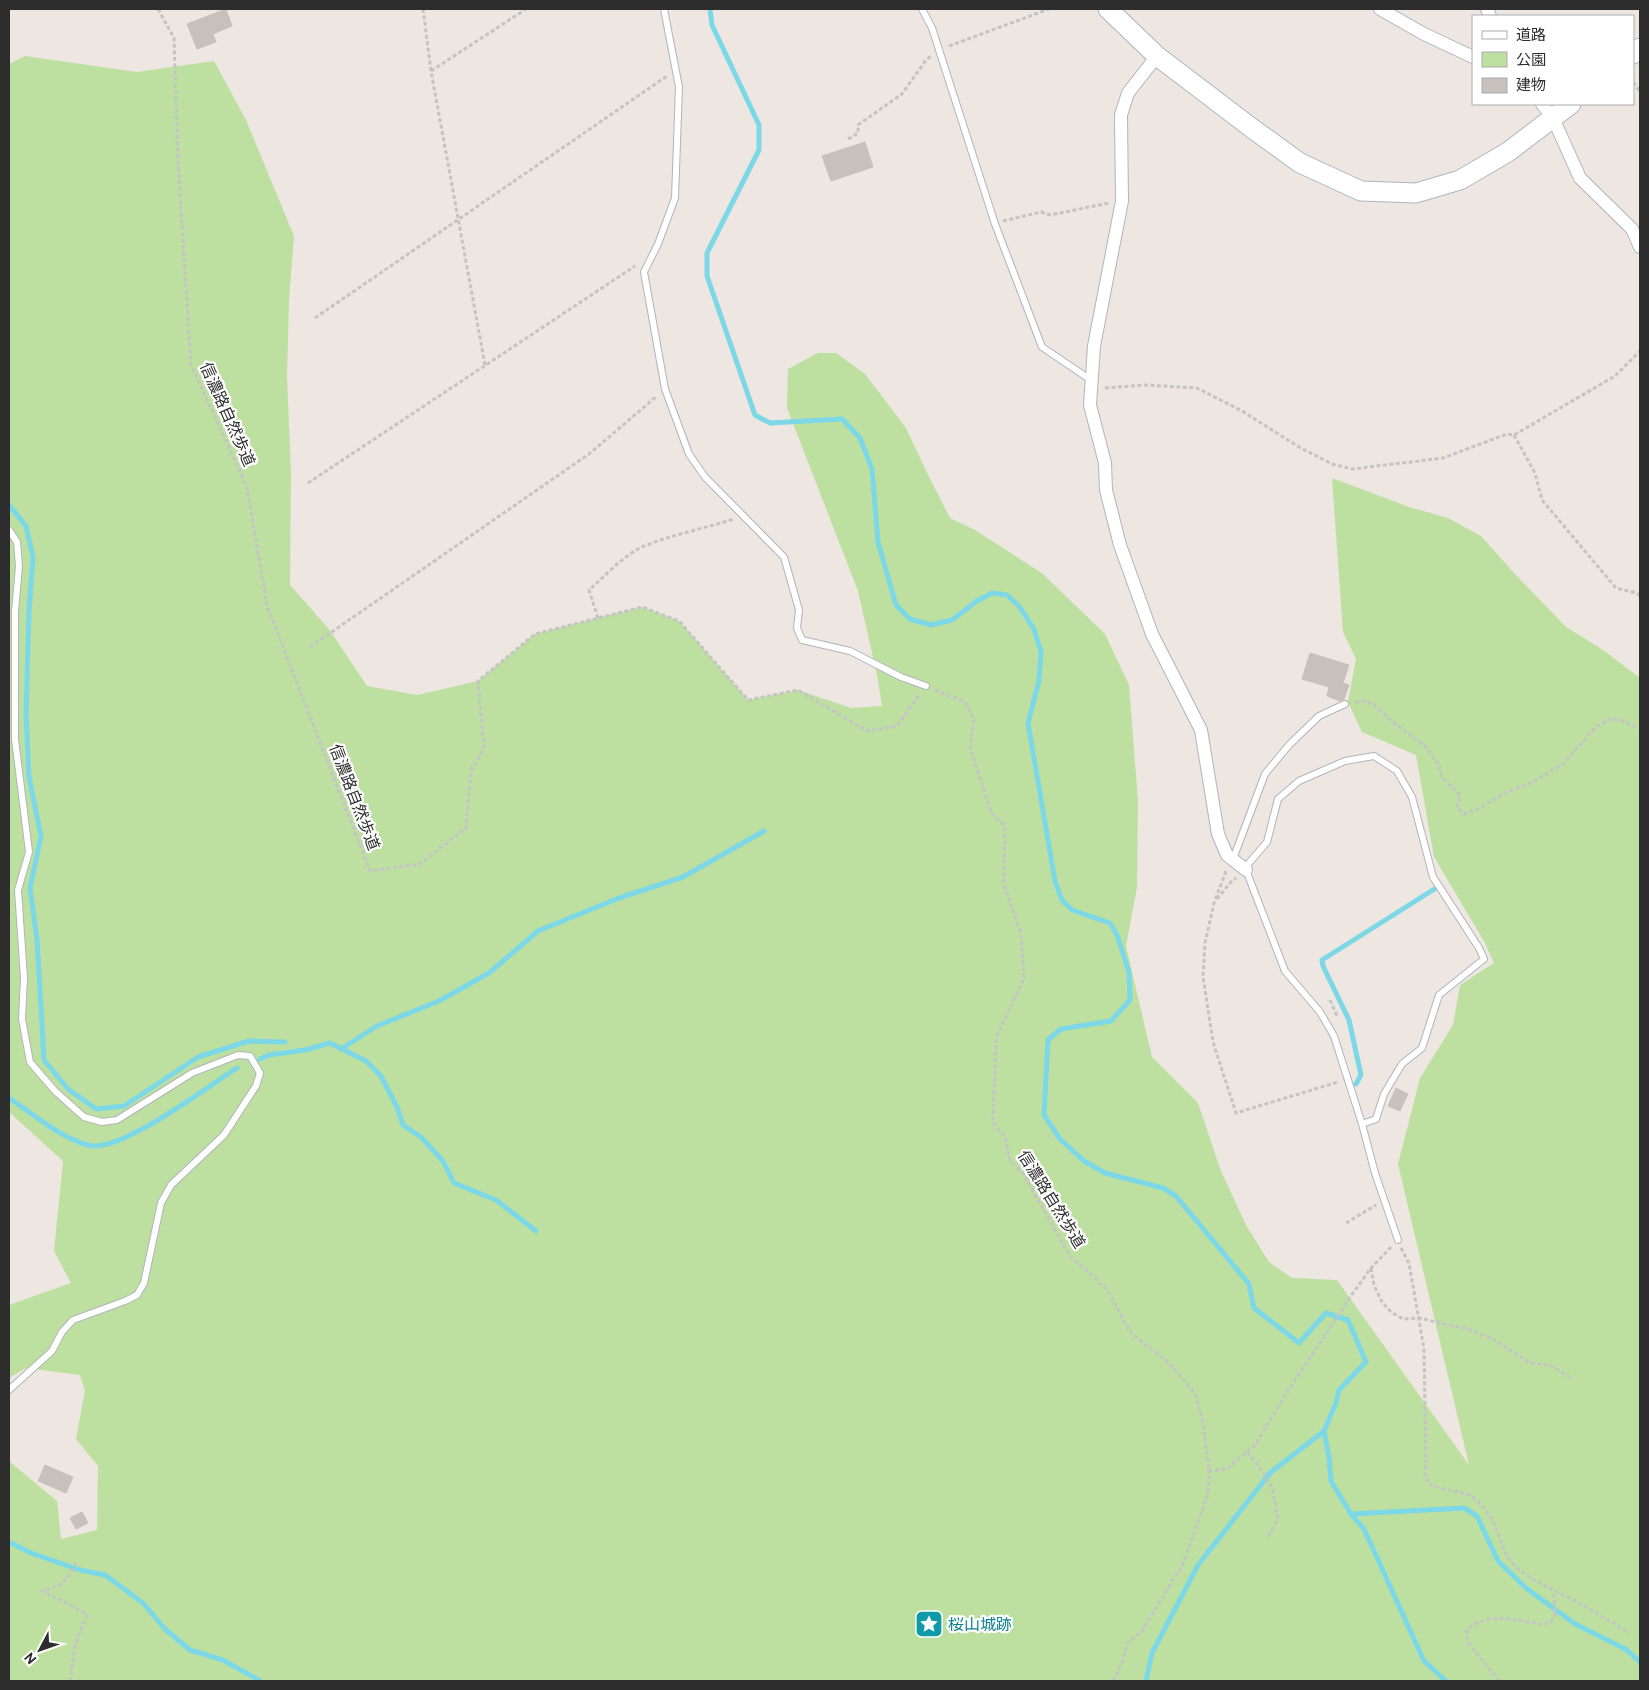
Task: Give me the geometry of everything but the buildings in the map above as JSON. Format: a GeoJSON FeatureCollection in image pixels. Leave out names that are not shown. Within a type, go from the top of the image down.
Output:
{"type":"FeatureCollection","features":[{"type":"Feature","properties":{"kind":"street"},"geometry":{"type":"LineString","coordinates":[[1108,9],[1157,56],[1300,163],[1361,191],[1416,193],[1460,180],[1508,152],[1547,111],[1568,105]]}},
{"type":"Feature","properties":{"kind":"street"},"geometry":{"type":"LineString","coordinates":[[1380,9],[1424,34],[1472,57]]}},
{"type":"Feature","properties":{"kind":"street"},"geometry":{"type":"LineString","coordinates":[[1157,56],[1128,93],[1121,115],[1122,200],[1094,346],[1090,406],[1105,464],[1106,490],[1120,546],[1152,634],[1201,730],[1218,834],[1230,857],[1246,870]]}},
{"type":"Feature","properties":{"kind":"street"},"geometry":{"type":"LineString","coordinates":[[1547,111],[1580,178],[1632,229],[1640,247]]}},
{"type":"Feature","properties":{"kind":"lane"},"geometry":{"type":"LineString","coordinates":[[664,9],[679,87],[674,198],[658,244],[644,272],[665,389],[689,454],[705,477],[784,558],[799,610],[797,628],[802,640],[850,651],[901,677],[926,686]]}},
{"type":"Feature","properties":{"kind":"lane"},"geometry":{"type":"LineString","coordinates":[[922,9],[932,28],[995,224],[1042,347],[1092,385]]}},
{"type":"Feature","properties":{"kind":"lane"},"geometry":{"type":"LineString","coordinates":[[9,530],[17,542],[19,566],[15,611],[15,740],[29,852],[18,890],[24,978],[22,1019],[30,1062],[55,1091],[84,1117],[102,1122],[118,1120],[192,1073],[238,1055],[250,1056],[260,1073],[256,1086],[224,1135],[171,1185],[161,1203],[144,1283],[136,1295],[125,1301],[73,1320],[62,1332],[52,1351],[9,1390]]}},
{"type":"Feature","properties":{"kind":"lane"},"geometry":{"type":"LineString","coordinates":[[1230,857],[1265,774],[1289,745],[1318,716],[1345,704]]}},
{"type":"Feature","properties":{"kind":"lane"},"geometry":{"type":"LineString","coordinates":[[1362,1124],[1376,1119],[1384,1094],[1402,1064],[1422,1048],[1439,995],[1484,959],[1479,948],[1432,877],[1412,797],[1397,771],[1374,756],[1345,761],[1299,781],[1278,799],[1267,842],[1249,863],[1246,870],[1285,971],[1320,1012],[1334,1036],[1362,1124],[1375,1173],[1398,1240]]}},
{"type":"Feature","properties":{"kind":"path","name":"信濃路自然歩道"},"geometry":{"type":"LineString","coordinates":[[158,9],[174,38],[178,162],[190,365],[247,487],[267,606],[370,871],[420,864],[466,828],[472,770],[484,750],[478,681],[535,634],[642,607],[679,621],[748,700],[798,690],[867,731],[897,726],[926,686],[965,702],[974,719],[970,748],[992,814],[1005,826],[1004,885],[1021,933],[1024,978],[996,1038],[993,1123],[1005,1137],[1010,1161],[1023,1173],[1069,1255],[1108,1289],[1131,1334],[1168,1362],[1196,1394],[1203,1423],[1209,1471],[1208,1494],[1183,1564],[1142,1631],[1127,1644],[1123,1660],[1113,1681]]}},
{"type":"Feature","properties":{"kind":"path"},"geometry":{"type":"LineString","coordinates":[[423,9],[431,71],[486,365]]}},
{"type":"Feature","properties":{"kind":"path"},"geometry":{"type":"LineString","coordinates":[[431,71],[526,9]]}},
{"type":"Feature","properties":{"kind":"path"},"geometry":{"type":"LineString","coordinates":[[315,318],[676,70]]}},
{"type":"Feature","properties":{"kind":"path"},"geometry":{"type":"LineString","coordinates":[[995,224],[1041,212],[1050,215],[1122,200]]}},
{"type":"Feature","properties":{"kind":"path"},"geometry":{"type":"LineString","coordinates":[[308,483],[632,267],[648,263]]}},
{"type":"Feature","properties":{"kind":"path"},"geometry":{"type":"LineString","coordinates":[[1092,385],[1145,385],[1197,388],[1242,411],[1299,447],[1332,464],[1352,469],[1443,458],[1507,434],[1514,435],[1615,376],[1640,351]]}},
{"type":"Feature","properties":{"kind":"path"},"geometry":{"type":"LineString","coordinates":[[310,647],[589,454],[665,389]]}},
{"type":"Feature","properties":{"kind":"path"},"geometry":{"type":"LineString","coordinates":[[1514,435],[1535,473],[1542,500],[1616,588],[1637,593],[1640,596]]}},
{"type":"Feature","properties":{"kind":"path"},"geometry":{"type":"LineString","coordinates":[[598,618],[589,590],[625,558],[641,548],[666,539],[744,516]]}},
{"type":"Feature","properties":{"kind":"path"},"geometry":{"type":"LineString","coordinates":[[1345,704],[1362,702],[1373,704],[1389,719],[1425,746],[1440,766],[1441,776],[1460,795],[1457,808],[1464,814],[1476,810],[1506,792],[1531,783],[1563,764],[1596,727],[1610,719],[1620,720],[1640,729]]}},
{"type":"Feature","properties":{"kind":"path"},"geometry":{"type":"LineString","coordinates":[[1230,857],[1214,903],[1205,943],[1203,977],[1213,1042],[1236,1113],[1348,1079]]}},
{"type":"Feature","properties":{"kind":"path"},"geometry":{"type":"LineString","coordinates":[[1214,903],[1230,883],[1246,870]]}},
{"type":"Feature","properties":{"kind":"path"},"geometry":{"type":"LineString","coordinates":[[1346,1223],[1385,1200]]}},
{"type":"Feature","properties":{"kind":"path"},"geometry":{"type":"LineString","coordinates":[[1209,1471],[1227,1469],[1255,1445],[1288,1391],[1370,1268],[1398,1240],[1409,1263],[1424,1349],[1425,1478],[1432,1486],[1471,1495],[1486,1510],[1493,1521],[1507,1557],[1517,1568],[1553,1591],[1587,1607],[1629,1633]]}},
{"type":"Feature","properties":{"kind":"path"},"geometry":{"type":"LineString","coordinates":[[1370,1268],[1382,1302],[1391,1312],[1403,1319],[1419,1318],[1471,1330],[1491,1338],[1530,1363],[1550,1365],[1573,1379]]}},
{"type":"Feature","properties":{"kind":"path"},"geometry":{"type":"LineString","coordinates":[[1247,1452],[1272,1487],[1278,1518],[1267,1539]]}},
{"type":"Feature","properties":{"kind":"path"},"geometry":{"type":"LineString","coordinates":[[70,1681],[75,1645],[87,1615],[42,1591],[57,1587],[68,1580],[77,1560]]}},
{"type":"Feature","properties":{"kind":"path"},"geometry":{"type":"LineString","coordinates":[[1499,1681],[1467,1641],[1467,1630],[1475,1623],[1496,1618],[1544,1625],[1551,1621],[1556,1614],[1553,1591]]}},
{"type":"Feature","properties":{"kind":"green space"},"geometry":{"type":"Polygon","coordinates":[[[25,56],[137,72],[214,61],[246,120],[294,236],[289,301],[287,377],[291,472],[290,585],[329,629],[367,686],[417,695],[478,681],[535,634],[642,607],[679,621],[748,700],[798,690],[851,708],[882,706],[858,591],[787,408],[788,369],[818,353],[836,353],[865,374],[906,428],[950,518],[975,530],[1043,574],[1105,634],[1129,685],[1138,801],[1137,887],[1126,946],[1152,1057],[1198,1103],[1221,1171],[1247,1227],[1269,1262],[1292,1278],[1337,1280],[1469,1465],[1398,1164],[1420,1078],[1453,1025],[1460,985],[1494,963],[1485,943],[1434,857],[1416,755],[1362,732],[1348,702],[1356,659],[1343,632],[1332,478],[1409,507],[1448,518],[1481,536],[1566,627],[1603,650],[1640,678],[1640,1681],[9,1681],[9,1461],[57,1501],[61,1539],[97,1530],[98,1466],[76,1439],[85,1391],[80,1375],[26,1368],[9,1378],[9,1305],[71,1283],[54,1251],[63,1161],[9,1112],[9,64],[25,56]]]}},
{"type":"Feature","properties":{"kind":"waterway"},"geometry":{"type":"LineString","coordinates":[[710,9],[712,25],[759,125],[759,150],[707,253],[707,276],[755,415],[770,423],[842,419],[860,438],[872,469],[878,542],[896,605],[910,619],[931,625],[952,620],[977,601],[992,593],[1007,595],[1019,606],[1034,629],[1041,652],[1039,681],[1028,723],[1055,881],[1062,900],[1072,910],[1110,923],[1117,935],[1129,972],[1130,1000],[1111,1021],[1061,1029],[1048,1040],[1044,1115],[1060,1139],[1084,1161],[1105,1173],[1163,1188],[1176,1196],[1249,1284],[1254,1308],[1299,1343],[1326,1313],[1348,1320],[1366,1362],[1339,1390],[1336,1403],[1324,1431],[1331,1481],[1351,1514],[1364,1529],[1424,1661],[1446,1681]]}},
{"type":"Feature","properties":{"kind":"waterway"},"geometry":{"type":"LineString","coordinates":[[9,505],[26,526],[33,557],[29,612],[26,714],[29,777],[41,836],[30,888],[37,939],[44,1060],[68,1089],[96,1109],[124,1106],[198,1057],[249,1041],[285,1042]]}},
{"type":"Feature","properties":{"kind":"waterway"},"geometry":{"type":"LineString","coordinates":[[341,1049],[377,1026],[439,1001],[489,973],[538,931],[619,898],[683,877],[764,831]]}},
{"type":"Feature","properties":{"kind":"waterway"},"geometry":{"type":"LineString","coordinates":[[1356,1084],[1361,1075],[1349,1020],[1323,966],[1322,960],[1436,888]]}},
{"type":"Feature","properties":{"kind":"waterway"},"geometry":{"type":"LineString","coordinates":[[260,1059],[269,1055],[305,1050],[330,1043],[366,1061],[381,1076],[397,1107],[403,1125],[421,1137],[443,1161],[454,1183],[496,1200],[536,1231]]}},
{"type":"Feature","properties":{"kind":"waterway"},"geometry":{"type":"LineString","coordinates":[[9,1098],[66,1136],[87,1145],[101,1145],[120,1140],[141,1130],[237,1068]]}},
{"type":"Feature","properties":{"kind":"waterway"},"geometry":{"type":"LineString","coordinates":[[1146,1681],[1152,1653],[1198,1565],[1270,1473],[1324,1431]]}},
{"type":"Feature","properties":{"kind":"waterway"},"geometry":{"type":"LineString","coordinates":[[1351,1514],[1464,1508],[1477,1516],[1498,1561],[1526,1588],[1575,1624],[1627,1650],[1640,1662]]}},
{"type":"Feature","properties":{"kind":"waterway"},"geometry":{"type":"LineString","coordinates":[[9,1542],[31,1553],[80,1570],[105,1575],[143,1603],[165,1629],[190,1650],[223,1660],[260,1681]]}},
{"type":"Feature","properties":{"kind":"place","name":"桜山城跡"},"geometry":{"type":"Point","coordinates":[929,1624]}}]}
